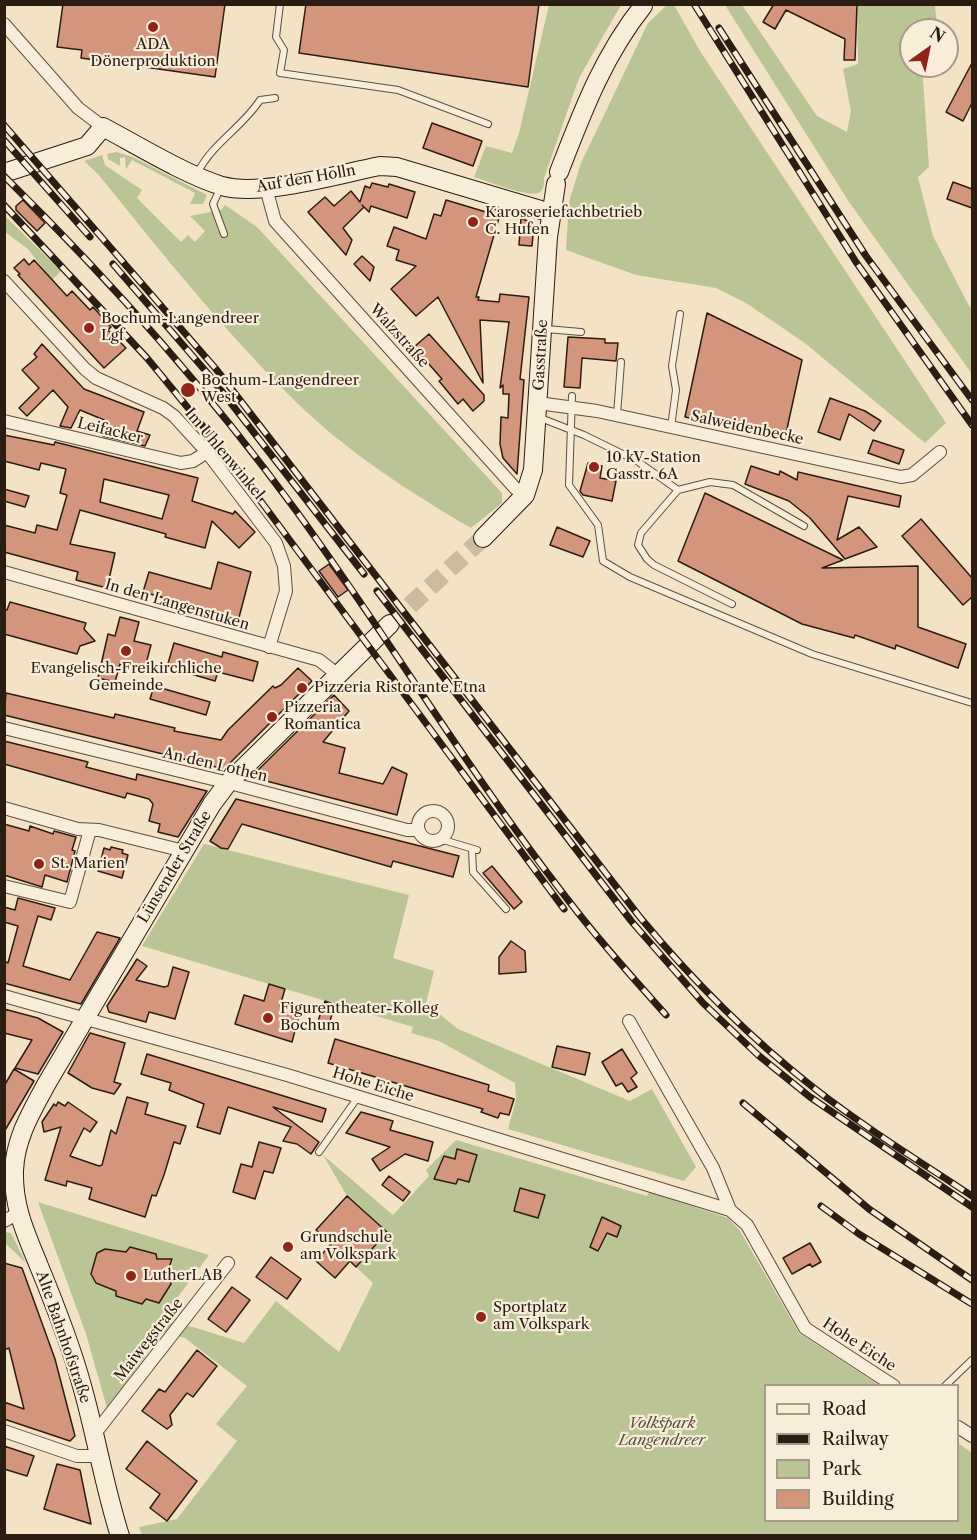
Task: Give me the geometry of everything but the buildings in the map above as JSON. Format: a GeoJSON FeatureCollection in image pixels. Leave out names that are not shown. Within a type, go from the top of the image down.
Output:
{"type":"FeatureCollection","features":[{"type":"Feature","properties":{"kind":"street","name":"Gasstraße"},"geometry":{"type":"LineString","coordinates":[[525,495],[533,470],[551,213],[558,178],[590,92],[610,52],[643,6]]}},
{"type":"Feature","properties":{"kind":"street","name":"Auf den Holln"},"geometry":{"type":"LineString","coordinates":[[4,24],[78,108],[103,127],[222,186],[244,189],[266,188],[380,166],[397,166],[551,213]]}},
{"type":"Feature","properties":{"kind":"street"},"geometry":{"type":"LineString","coordinates":[[4,173],[87,146],[103,127]]}},
{"type":"Feature","properties":{"kind":"street","name":"Walzstraße"},"geometry":{"type":"LineString","coordinates":[[266,188],[274,221],[515,488],[525,495]]}},
{"type":"Feature","properties":{"kind":"street","name":"Im Uhlenwinkel"},"geometry":{"type":"LineString","coordinates":[[4,282],[85,369],[114,387],[163,408],[207,452],[276,543],[281,554],[286,591],[269,646]]}},
{"type":"Feature","properties":{"kind":"street","name":"Salweidenbecke"},"geometry":{"type":"LineString","coordinates":[[538,410],[571,402],[617,415],[901,477],[912,475],[940,452]]}},
{"type":"Feature","properties":{"kind":"street","name":"Leifacker"},"geometry":{"type":"LineString","coordinates":[[4,420],[181,463],[193,461],[207,452]]}},
{"type":"Feature","properties":{"kind":"street"},"geometry":{"type":"LineString","coordinates":[[483,538],[525,495]]}},
{"type":"Feature","properties":{"kind":"street","name":"In den Langenstuken"},"geometry":{"type":"LineString","coordinates":[[4,572],[319,660],[338,674]]}},
{"type":"Feature","properties":{"kind":"street","name":"Lünsender Straße"},"geometry":{"type":"LineString","coordinates":[[10,1149],[184,851],[227,784],[390,624]]}},
{"type":"Feature","properties":{"kind":"street","name":"An den Lothen"},"geometry":{"type":"LineString","coordinates":[[4,728],[407,831],[418,830],[424,839],[440,839]]}},
{"type":"Feature","properties":{"kind":"street"},"geometry":{"type":"LineString","coordinates":[[4,808],[184,851]]}},
{"type":"Feature","properties":{"kind":"street"},"geometry":{"type":"LineString","coordinates":[[418,830],[418,819],[426,812],[437,811],[446,817],[448,828],[440,839]]}},
{"type":"Feature","properties":{"kind":"street"},"geometry":{"type":"LineString","coordinates":[[4,886],[70,902],[90,830]]}},
{"type":"Feature","properties":{"kind":"street","name":"Hohe Eiche"},"geometry":{"type":"LineString","coordinates":[[4,996],[358,1097],[730,1210],[747,1225],[805,1328],[891,1384]]}},
{"type":"Feature","properties":{"kind":"street","name":"Hohe Eiche"},"geometry":{"type":"LineString","coordinates":[[629,1020],[713,1168],[730,1210]]}},
{"type":"Feature","properties":{"kind":"street","name":"Alte Bahnhofstraße"},"geometry":{"type":"LineString","coordinates":[[10,1149],[14,1170],[11,1218],[60,1321],[82,1386],[120,1536]]}},
{"type":"Feature","properties":{"kind":"street","name":"Maiwegstraße"},"geometry":{"type":"LineString","coordinates":[[93,1436],[228,1263]]}},
{"type":"Feature","properties":{"kind":"street"},"geometry":{"type":"LineString","coordinates":[[959,1428],[972,1436]]}},
{"type":"Feature","properties":{"kind":"street"},"geometry":{"type":"LineString","coordinates":[[4,1431],[77,1456],[99,1456]]}},
{"type":"Feature","properties":{"kind":"lane"},"geometry":{"type":"LineString","coordinates":[[280,4],[276,37],[284,50],[280,73],[398,90],[488,124]]}},
{"type":"Feature","properties":{"kind":"lane"},"geometry":{"type":"LineString","coordinates":[[196,174],[210,151],[250,116],[260,100],[275,98]]}},
{"type":"Feature","properties":{"kind":"lane"},"geometry":{"type":"LineString","coordinates":[[222,186],[213,204],[224,234]]}},
{"type":"Feature","properties":{"kind":"lane"},"geometry":{"type":"LineString","coordinates":[[671,427],[676,390],[672,366],[680,314]]}},
{"type":"Feature","properties":{"kind":"lane"},"geometry":{"type":"LineString","coordinates":[[542,328],[581,332]]}},
{"type":"Feature","properties":{"kind":"lane"},"geometry":{"type":"LineString","coordinates":[[617,415],[621,362]]}},
{"type":"Feature","properties":{"kind":"lane"},"geometry":{"type":"LineString","coordinates":[[571,402],[569,485],[598,525],[603,561],[630,577],[813,654],[972,703]]}},
{"type":"Feature","properties":{"kind":"lane"},"geometry":{"type":"LineString","coordinates":[[538,410],[572,430],[637,461],[678,490]]}},
{"type":"Feature","properties":{"kind":"lane"},"geometry":{"type":"LineString","coordinates":[[732,604],[654,565],[638,545],[641,533],[678,490],[710,482],[733,485],[804,526]]}},
{"type":"Feature","properties":{"kind":"lane"},"geometry":{"type":"LineString","coordinates":[[440,839],[475,849],[473,872],[506,909]]}},
{"type":"Feature","properties":{"kind":"lane"},"geometry":{"type":"LineString","coordinates":[[319,1152],[358,1097]]}},
{"type":"Feature","properties":{"kind":"lane"},"geometry":{"type":"LineString","coordinates":[[947,1384],[972,1360]]}},
{"type":"Feature","properties":{"kind":"green space"},"geometry":{"type":"Polygon","coordinates":[[[668,4],[674,5],[700,51],[946,423],[925,443],[806,344],[746,303],[716,288],[636,275],[566,250],[569,202],[581,163],[648,23],[668,4]]]}},
{"type":"Feature","properties":{"kind":"green space"},"geometry":{"type":"Polygon","coordinates":[[[549,5],[621,5],[579,78],[544,178],[543,189],[535,194],[508,189],[474,177],[486,146],[512,153],[519,133],[549,5]]]}},
{"type":"Feature","properties":{"kind":"green space"},"geometry":{"type":"Polygon","coordinates":[[[725,5],[742,5],[817,116],[847,132],[851,111],[843,69],[858,64],[857,5],[935,5],[936,18],[899,18],[899,78],[923,78],[929,167],[918,177],[933,236],[972,308],[972,374],[849,202],[725,5]]]}},
{"type":"Feature","properties":{"kind":"green space"},"geometry":{"type":"Polygon","coordinates":[[[116,152],[133,157],[207,195],[203,204],[190,204],[195,193],[132,160],[126,169],[125,157],[120,158],[120,166],[108,159],[107,154],[116,152]]]}},
{"type":"Feature","properties":{"kind":"green space"},"geometry":{"type":"Polygon","coordinates":[[[102,155],[105,165],[142,190],[137,198],[181,242],[188,235],[195,242],[205,231],[190,216],[221,210],[225,205],[257,227],[502,493],[502,503],[471,528],[379,470],[335,437],[268,374],[218,319],[98,174],[84,161],[102,155]]]}},
{"type":"Feature","properties":{"kind":"green space"},"geometry":{"type":"Polygon","coordinates":[[[4,215],[61,271],[52,280],[28,249],[5,232],[4,215]]]}},
{"type":"Feature","properties":{"kind":"green space"},"geometry":{"type":"Polygon","coordinates":[[[204,844],[409,895],[393,958],[434,971],[426,1003],[458,1029],[630,1101],[652,1089],[696,1167],[684,1181],[508,1129],[516,1100],[515,1083],[439,1041],[411,1033],[413,1027],[142,946],[204,844]]]}},
{"type":"Feature","properties":{"kind":"green space","name":"Volkspark Langendreer"},"geometry":{"type":"Polygon","coordinates":[[[456,1140],[647,1196],[649,1192],[728,1218],[740,1231],[799,1333],[877,1384],[764,1384],[764,1522],[959,1522],[959,1444],[972,1453],[972,1535],[142,1535],[139,1527],[177,1519],[237,1441],[216,1424],[247,1386],[185,1338],[159,1331],[144,1350],[145,1357],[107,1408],[86,1334],[38,1202],[209,1255],[160,1321],[193,1327],[244,1343],[276,1301],[339,1352],[373,1283],[356,1267],[387,1232],[347,1196],[323,1155],[393,1215],[429,1176],[426,1170],[456,1140]]]}},
{"type":"Feature","properties":{"kind":"green space"},"geometry":{"type":"Polygon","coordinates":[[[4,1232],[11,1233],[26,1263],[5,1243],[4,1232]]]}},
{"type":"Feature","properties":{"kind":"tunnel"},"geometry":{"type":"LineString","coordinates":[[390,624],[483,538]]}},
{"type":"Feature","properties":{"kind":"railway"},"geometry":{"type":"LineString","coordinates":[[694,4],[856,262],[972,425]]}},
{"type":"Feature","properties":{"kind":"railway"},"geometry":{"type":"LineString","coordinates":[[719,28],[866,256],[972,400]]}},
{"type":"Feature","properties":{"kind":"railway"},"geometry":{"type":"LineString","coordinates":[[4,125],[216,369],[639,916],[679,962],[744,1028],[790,1069],[872,1130],[972,1196]]}},
{"type":"Feature","properties":{"kind":"railway"},"geometry":{"type":"LineString","coordinates":[[4,140],[90,237]]}},
{"type":"Feature","properties":{"kind":"railway"},"geometry":{"type":"LineString","coordinates":[[4,176],[158,338],[264,468],[332,561],[500,809],[594,933],[666,1015]]}},
{"type":"Feature","properties":{"kind":"railway"},"geometry":{"type":"LineString","coordinates":[[4,205],[147,358],[225,453],[564,909]]}},
{"type":"Feature","properties":{"kind":"railway"},"geometry":{"type":"LineString","coordinates":[[113,264],[209,375],[364,574]]}},
{"type":"Feature","properties":{"kind":"railway"},"geometry":{"type":"LineString","coordinates":[[377,591],[632,922],[703,1003],[758,1055],[810,1097],[972,1207]]}},
{"type":"Feature","properties":{"kind":"railway"},"geometry":{"type":"LineString","coordinates":[[743,1103],[869,1209],[972,1280]]}},
{"type":"Feature","properties":{"kind":"railway"},"geometry":{"type":"LineString","coordinates":[[821,1206],[859,1234],[972,1304]]}},
{"type":"Feature","properties":{"kind":"place","name":"ADA Dönerproduktion"},"geometry":{"type":"Point","coordinates":[153,27]}},
{"type":"Feature","properties":{"kind":"place","name":"Karosseriefachbetrieb C. Hufen"},"geometry":{"type":"Point","coordinates":[473,222]}},
{"type":"Feature","properties":{"kind":"place","name":"Bochum-Langendreer Lgf"},"geometry":{"type":"Point","coordinates":[89,328]}},
{"type":"Feature","properties":{"kind":"place","name":"Bochum-Langendreer West"},"geometry":{"type":"Point","coordinates":[188,390]}},
{"type":"Feature","properties":{"kind":"place","name":"10 kV-Station Gasstr. 6A"},"geometry":{"type":"Point","coordinates":[594,467]}},
{"type":"Feature","properties":{"kind":"place","name":"Evangelisch-Freikirchliche Gemeinde"},"geometry":{"type":"Point","coordinates":[126,651]}},
{"type":"Feature","properties":{"kind":"place","name":"Pizzeria Ristorante Etna"},"geometry":{"type":"Point","coordinates":[302,688]}},
{"type":"Feature","properties":{"kind":"place","name":"Pizzeria Romantica"},"geometry":{"type":"Point","coordinates":[272,717]}},
{"type":"Feature","properties":{"kind":"place","name":"St. Marien"},"geometry":{"type":"Point","coordinates":[39,864]}},
{"type":"Feature","properties":{"kind":"place","name":"Figurentheater-Kolleg Bochum"},"geometry":{"type":"Point","coordinates":[268,1018]}},
{"type":"Feature","properties":{"kind":"place","name":"Grundschule am Volkspark"},"geometry":{"type":"Point","coordinates":[288,1247]}},
{"type":"Feature","properties":{"kind":"place","name":"LutherLAB"},"geometry":{"type":"Point","coordinates":[131,1276]}},
{"type":"Feature","properties":{"kind":"place","name":"Sportplatz am Volkspark"},"geometry":{"type":"Point","coordinates":[481,1317]}}]}
